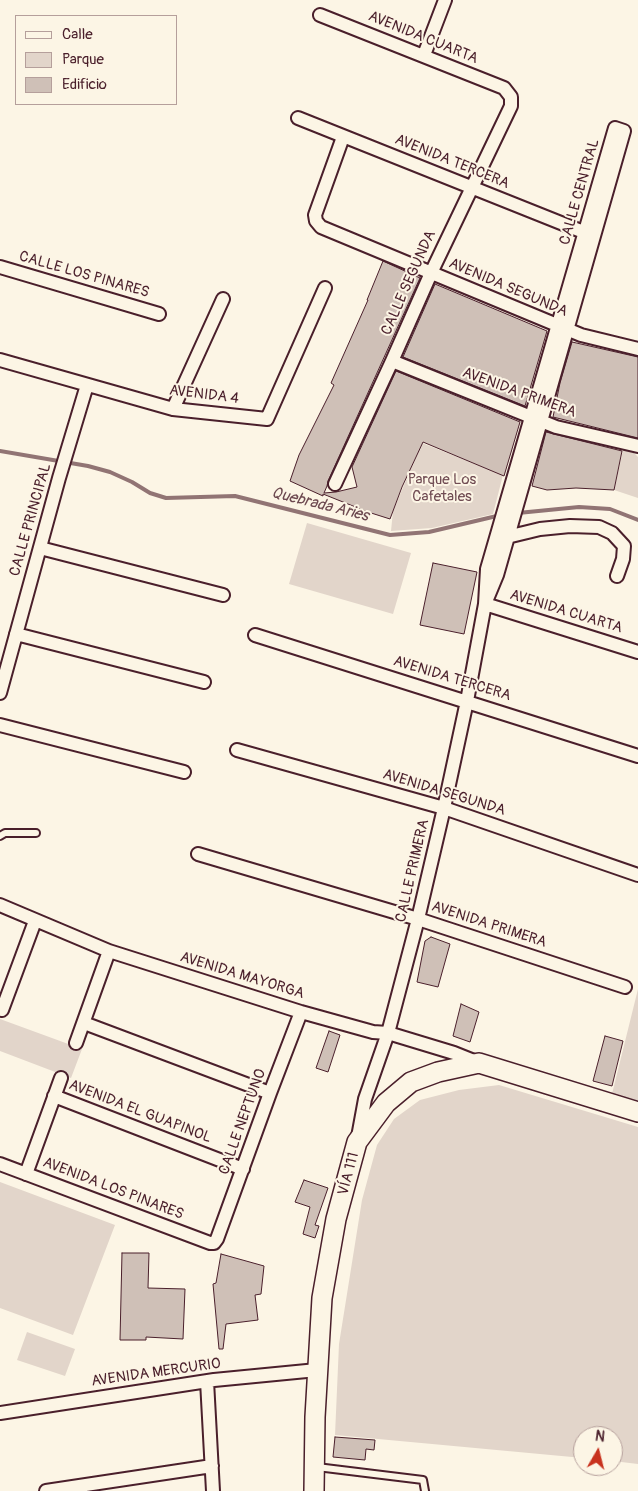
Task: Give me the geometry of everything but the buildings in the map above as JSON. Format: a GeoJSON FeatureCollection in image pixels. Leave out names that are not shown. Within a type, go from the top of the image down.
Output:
{"type":"FeatureCollection","features":[{"type":"Feature","properties":{"kind":"main road","name":"VÍA 111"},"geometry":{"type":"LineString","coordinates":[[314,1491],[317,1370],[323,1290],[336,1218],[357,1142],[386,1103],[411,1082],[438,1072],[479,1063],[638,1112]]}},
{"type":"Feature","properties":{"kind":"street"},"geometry":{"type":"LineString","coordinates":[[424,55],[446,0]]}},
{"type":"Feature","properties":{"kind":"street","name":"AVENIDA CUARTA"},"geometry":{"type":"LineString","coordinates":[[320,15],[504,88],[511,97]]}},
{"type":"Feature","properties":{"kind":"street","name":"CALLE SEGUNDA"},"geometry":{"type":"LineString","coordinates":[[335,484],[431,273],[511,106],[511,97]]}},
{"type":"Feature","properties":{"kind":"street","name":"AVENIDA TERCERA"},"geometry":{"type":"LineString","coordinates":[[298,118],[589,235]]}},
{"type":"Feature","properties":{"kind":"street","name":"CALLE CENTRAL"},"geometry":{"type":"LineString","coordinates":[[485,604],[487,569],[506,523],[563,328],[589,235],[615,128],[624,131],[589,235]]}},
{"type":"Feature","properties":{"kind":"street","name":"AVENIDA SEGUNDA"},"geometry":{"type":"LineString","coordinates":[[343,137],[315,215],[316,221],[321,228],[580,335],[638,349]]}},
{"type":"Feature","properties":{"kind":"street","name":"CALLE LOS PINARES"},"geometry":{"type":"LineString","coordinates":[[0,267],[159,314]]}},
{"type":"Feature","properties":{"kind":"street","name":"AVENIDA 4"},"geometry":{"type":"LineString","coordinates":[[0,360],[173,410],[267,419],[325,288]]}},
{"type":"Feature","properties":{"kind":"street"},"geometry":{"type":"LineString","coordinates":[[173,410],[223,299]]}},
{"type":"Feature","properties":{"kind":"street","name":"AVENIDA PRIMERA"},"geometry":{"type":"LineString","coordinates":[[392,361],[556,427],[638,446]]}},
{"type":"Feature","properties":{"kind":"street","name":"CALLE PRINCIPAL"},"geometry":{"type":"LineString","coordinates":[[0,693],[70,439],[87,385]]}},
{"type":"Feature","properties":{"kind":"street","name":"CALLE CENTRAL"},"geometry":{"type":"LineString","coordinates":[[485,604],[497,575],[507,537],[506,523]]}},
{"type":"Feature","properties":{"kind":"street"},"geometry":{"type":"LineString","coordinates":[[507,537],[540,529],[570,526],[599,527],[612,532],[624,546],[623,559],[617,576]]}},
{"type":"Feature","properties":{"kind":"street"},"geometry":{"type":"LineString","coordinates":[[40,548],[223,595]]}},
{"type":"Feature","properties":{"kind":"street","name":"AVENIDA CUARTA"},"geometry":{"type":"LineString","coordinates":[[485,604],[638,652]]}},
{"type":"Feature","properties":{"kind":"street","name":"CALLE PRIMERA"},"geometry":{"type":"LineString","coordinates":[[357,1142],[365,1099],[388,1032],[418,919],[467,701],[485,604]]}},
{"type":"Feature","properties":{"kind":"street"},"geometry":{"type":"LineString","coordinates":[[16,634],[204,682]]}},
{"type":"Feature","properties":{"kind":"street","name":"AVENIDA TERCERA"},"geometry":{"type":"LineString","coordinates":[[255,635],[638,756]]}},
{"type":"Feature","properties":{"kind":"street"},"geometry":{"type":"LineString","coordinates":[[0,725],[184,772]]}},
{"type":"Feature","properties":{"kind":"street","name":"AVENIDA SEGUNDA"},"geometry":{"type":"LineString","coordinates":[[237,750],[444,808],[638,875]]}},
{"type":"Feature","properties":{"kind":"street","name":"AVENIDA PRIMERA"},"geometry":{"type":"LineString","coordinates":[[198,854],[418,919],[625,986]]}},
{"type":"Feature","properties":{"kind":"street","name":"AVENIDA MAYORGA"},"geometry":{"type":"LineString","coordinates":[[0,905],[109,951],[302,1012],[373,1032],[388,1032],[479,1063]]}},
{"type":"Feature","properties":{"kind":"street"},"geometry":{"type":"LineString","coordinates":[[2,1010],[4,993],[35,921]]}},
{"type":"Feature","properties":{"kind":"street"},"geometry":{"type":"LineString","coordinates":[[76,1043],[109,951]]}},
{"type":"Feature","properties":{"kind":"street","name":"CALLE NEPTUNO"},"geometry":{"type":"LineString","coordinates":[[214,1243],[302,1012]]}},
{"type":"Feature","properties":{"kind":"street"},"geometry":{"type":"LineString","coordinates":[[84,1023],[270,1093]]}},
{"type":"Feature","properties":{"kind":"street"},"geometry":{"type":"LineString","coordinates":[[26,1174],[61,1078]]}},
{"type":"Feature","properties":{"kind":"street","name":"AVENIDA EL GUAPINOL"},"geometry":{"type":"LineString","coordinates":[[54,1096],[243,1170]]}},
{"type":"Feature","properties":{"kind":"street","name":"AVENIDA LOS PINARES"},"geometry":{"type":"LineString","coordinates":[[0,1164],[214,1243]]}},
{"type":"Feature","properties":{"kind":"street","name":"AVENIDA MERCURIO"},"geometry":{"type":"LineString","coordinates":[[0,1413],[208,1382],[317,1370]]}},
{"type":"Feature","properties":{"kind":"street"},"geometry":{"type":"LineString","coordinates":[[208,1382],[213,1491]]}},
{"type":"Feature","properties":{"kind":"street"},"geometry":{"type":"LineString","coordinates":[[46,1491],[212,1466]]}},
{"type":"Feature","properties":{"kind":"lane"},"geometry":{"type":"LineString","coordinates":[[0,836],[5,833],[36,833]]}},
{"type":"Feature","properties":{"kind":"lane"},"geometry":{"type":"LineString","coordinates":[[314,1466],[422,1480],[425,1491]]}},
{"type":"Feature","properties":{"kind":"green space","name":"Parque Los Cafetales"},"geometry":{"type":"Polygon","coordinates":[[[422,443],[503,475],[493,514],[432,528],[391,531],[393,511],[422,443]]]}},
{"type":"Feature","properties":{"kind":"green space"},"geometry":{"type":"Polygon","coordinates":[[[623,450],[634,453],[638,457],[638,498],[614,490],[623,450]]]}},
{"type":"Feature","properties":{"kind":"green space"},"geometry":{"type":"Polygon","coordinates":[[[307,523],[411,553],[393,614],[289,584],[307,523]]]}},
{"type":"Feature","properties":{"kind":"green space"},"geometry":{"type":"Polygon","coordinates":[[[638,989],[638,1104],[612,1094],[638,989]]]}},
{"type":"Feature","properties":{"kind":"green space"},"geometry":{"type":"Polygon","coordinates":[[[0,1019],[82,1049],[71,1078],[0,1051],[0,1019]]]}},
{"type":"Feature","properties":{"kind":"green space"},"geometry":{"type":"Polygon","coordinates":[[[499,1085],[638,1127],[638,1464],[623,1462],[623,1426],[573,1426],[573,1457],[335,1435],[339,1344],[362,1200],[377,1145],[394,1119],[420,1100],[459,1090],[499,1085]]]}},
{"type":"Feature","properties":{"kind":"green space"},"geometry":{"type":"Polygon","coordinates":[[[0,1182],[115,1225],[73,1335],[0,1308],[0,1182]]]}},
{"type":"Feature","properties":{"kind":"green space"},"geometry":{"type":"Polygon","coordinates":[[[27,1332],[75,1349],[65,1376],[17,1360],[27,1332]]]}},
{"type":"Feature","properties":{"kind":"waterway","name":"Quebrada Aries"},"geometry":{"type":"LineString","coordinates":[[0,451],[88,466],[110,472],[150,493],[166,498],[235,496],[390,535],[429,532],[501,515]]}},
{"type":"Feature","properties":{"kind":"waterway","name":"Quebrada Aries"},"geometry":{"type":"LineString","coordinates":[[518,513],[579,507],[610,509],[638,520]]}}]}
